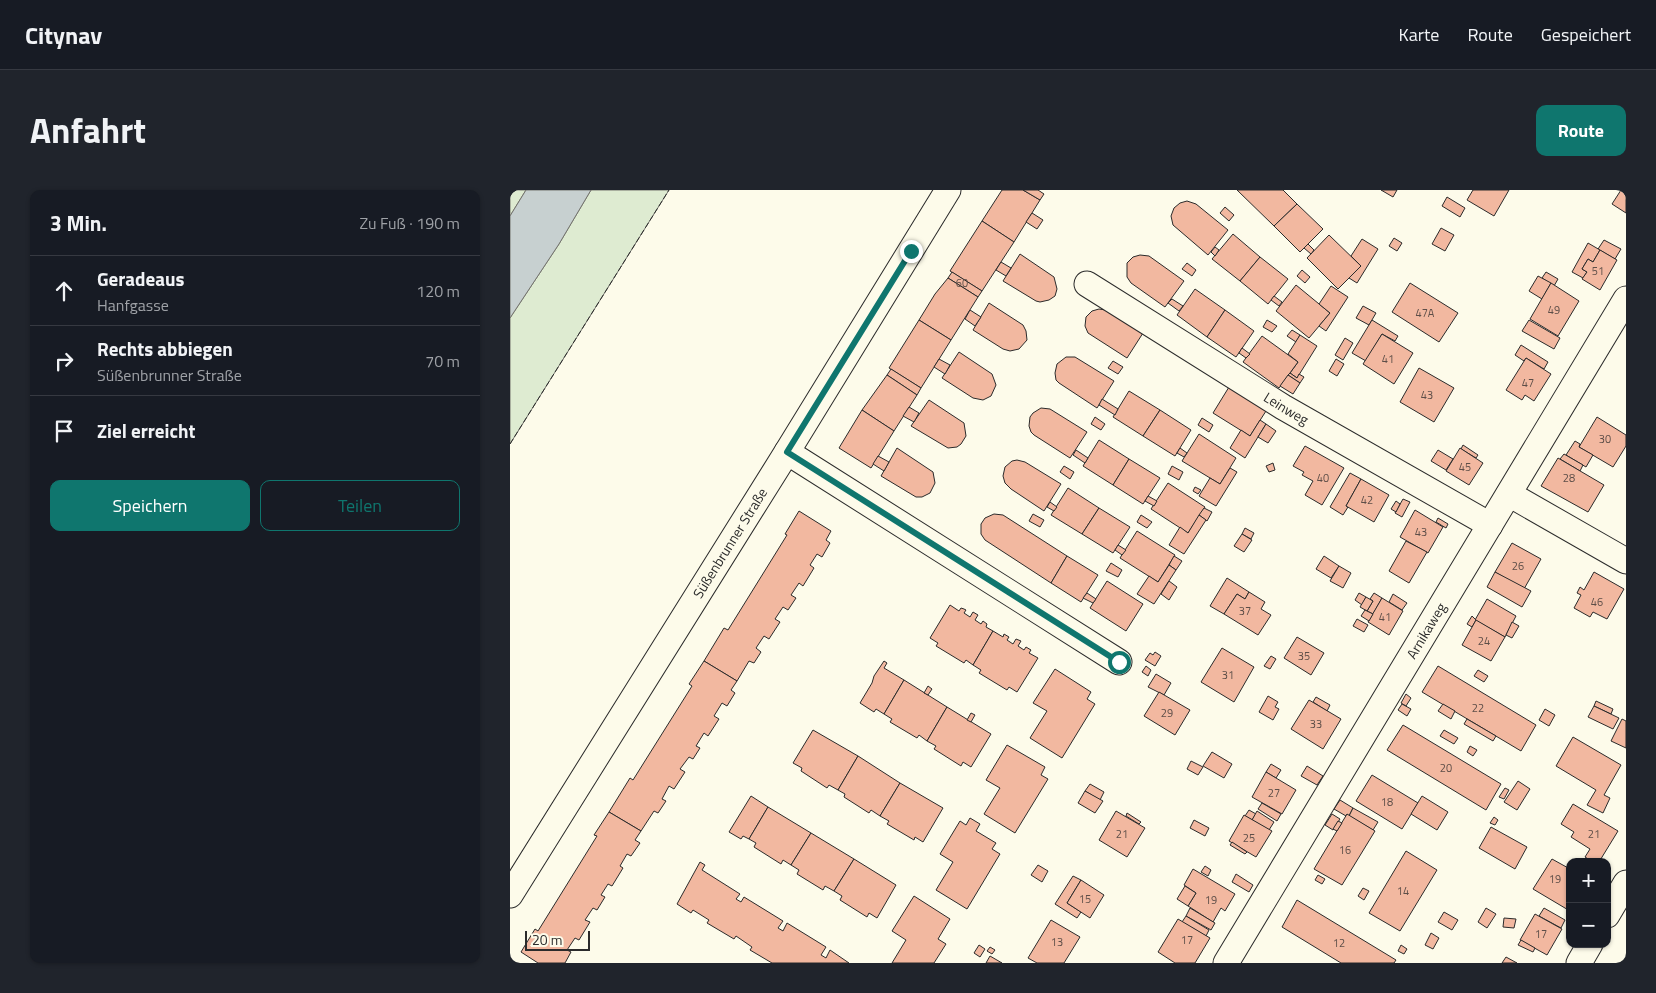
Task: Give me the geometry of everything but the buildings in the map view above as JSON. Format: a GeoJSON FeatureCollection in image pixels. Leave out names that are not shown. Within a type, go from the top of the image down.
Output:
{"type":"FeatureCollection","features":[{"type":"Feature","properties":{"kind":"street","name":"Süßenbrunner Straße"},"geometry":{"type":"LineString","coordinates":[[510,895],[787,452],[948,190]]}},
{"type":"Feature","properties":{"kind":"street","name":"Leinweg"},"geometry":{"type":"LineString","coordinates":[[1087,284],[1283,407],[1490,525]]}},
{"type":"Feature","properties":{"kind":"street","name":"Arnikaweg"},"geometry":{"type":"LineString","coordinates":[[1226,963],[1626,299]]}},
{"type":"Feature","properties":{"kind":"street"},"geometry":{"type":"LineString","coordinates":[[787,452],[1119,662]]}},
{"type":"Feature","properties":{"kind":"street"},"geometry":{"type":"LineString","coordinates":[[1509,494],[1626,561]]}},
{"type":"Feature","properties":{"kind":"street"},"geometry":{"type":"LineString","coordinates":[[1611,908],[1626,884]]}},
{"type":"Feature","properties":{"kind":"street"},"geometry":{"type":"LineString","coordinates":[[1579,963],[1588,948]]}},
{"type":"Feature","properties":{"kind":"green space"},"geometry":{"type":"Polygon","coordinates":[[[510,190],[526,190],[510,216],[510,190]]]}},
{"type":"Feature","properties":{"kind":"green space"},"geometry":{"type":"Polygon","coordinates":[[[591,190],[669,190],[510,444],[510,318],[559,244],[591,190]]]}},
{"type":"Feature","properties":{"kind":"shaded area"},"geometry":{"type":"Polygon","coordinates":[[[526,190],[591,190],[559,244],[510,318],[510,216],[526,190]]]}},
{"type":"Feature","properties":{"kind":"fence"},"geometry":{"type":"LineString","coordinates":[[510,444],[669,190]]}},
{"type":"Feature","properties":{"kind":"route"},"geometry":{"type":"LineString","coordinates":[[911,251],[787,452],[1119,662]]}}]}
